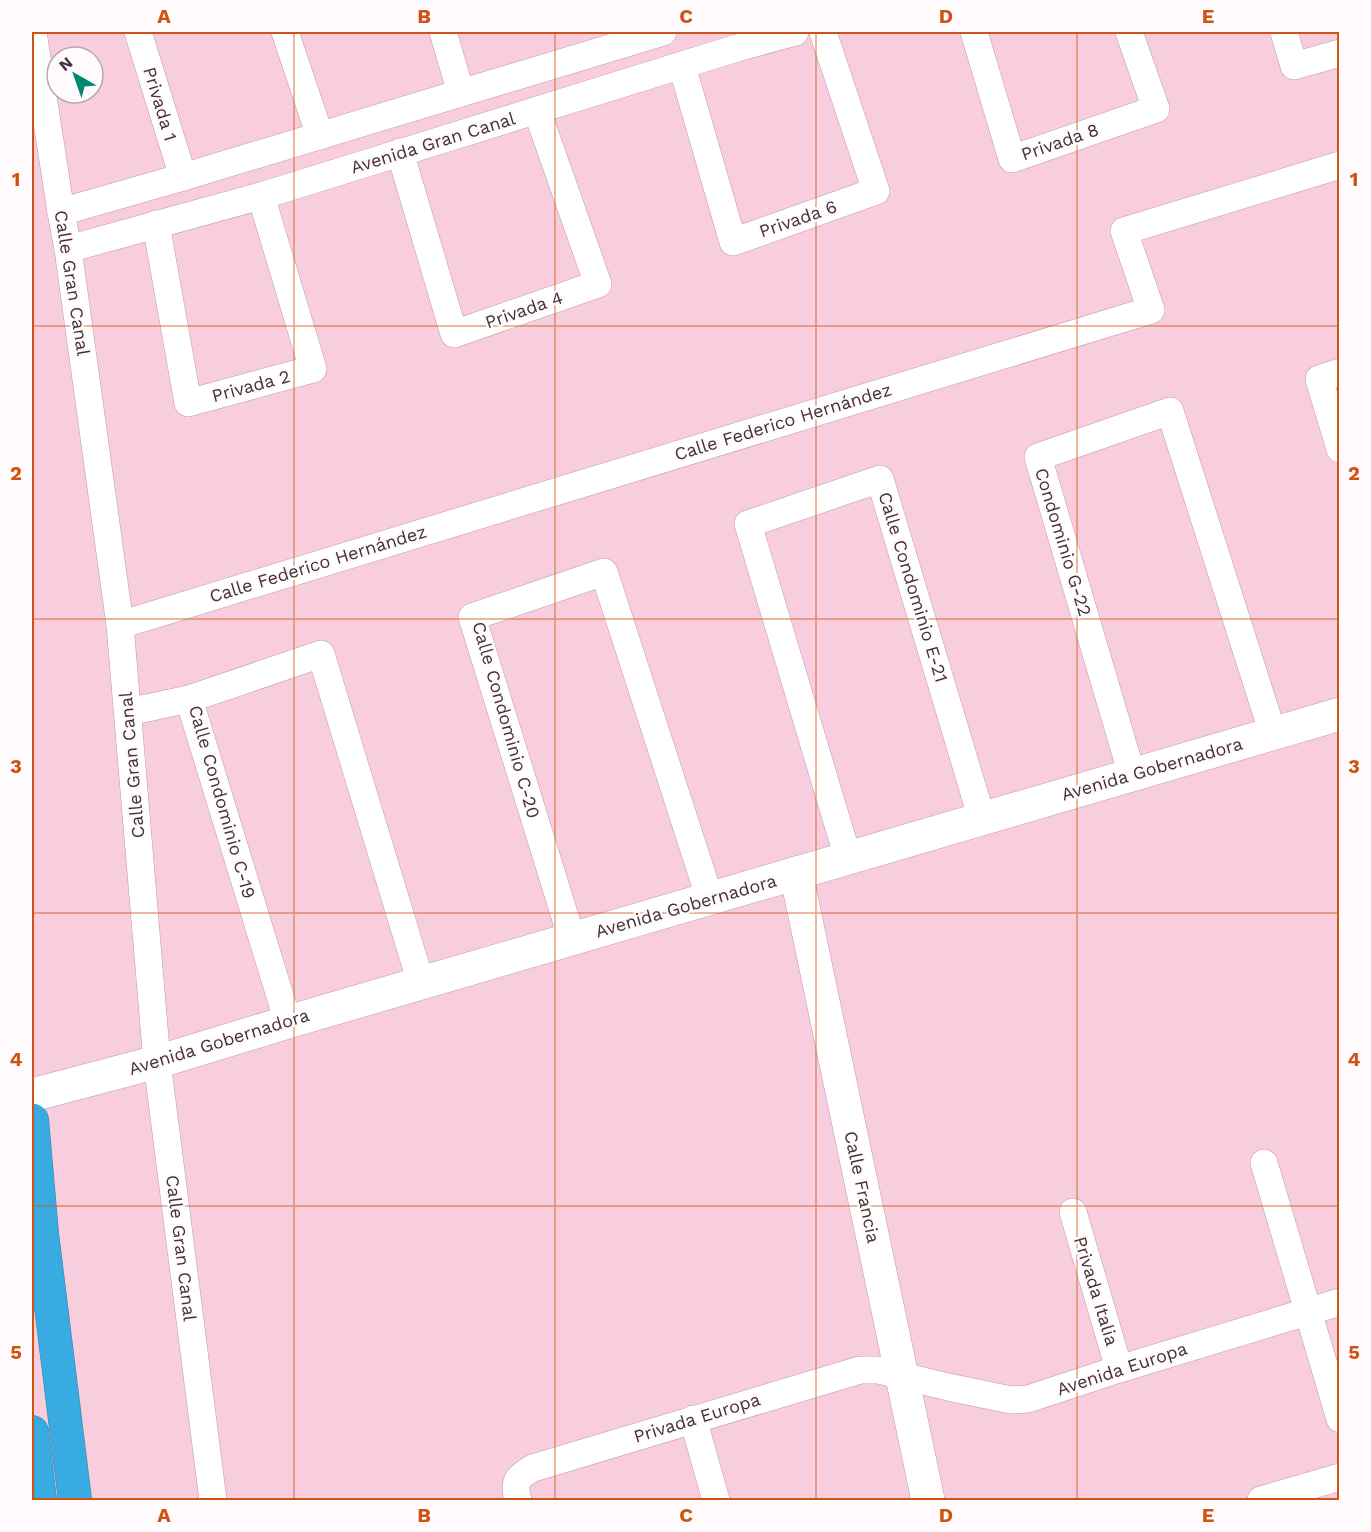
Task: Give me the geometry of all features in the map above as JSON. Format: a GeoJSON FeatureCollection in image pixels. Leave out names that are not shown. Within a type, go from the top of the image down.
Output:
{"type":"FeatureCollection","features":[{"type":"Feature","properties":{"kind":"highway"},"geometry":{"type":"LineString","coordinates":[[32,1120],[42,1234],[75,1500]]}},
{"type":"Feature","properties":{"kind":"highway"},"geometry":{"type":"LineString","coordinates":[[32,1432],[40,1500]]}},
{"type":"Feature","properties":{"kind":"street","name":"Calle Gran Canal"},"geometry":{"type":"LineString","coordinates":[[33,32],[68,249],[120,625],[157,1062],[213,1500]]}},
{"type":"Feature","properties":{"kind":"street","name":"Privada 1"},"geometry":{"type":"LineString","coordinates":[[138,32],[183,177]]}},
{"type":"Feature","properties":{"kind":"street"},"geometry":{"type":"LineString","coordinates":[[285,32],[320,136]]}},
{"type":"Feature","properties":{"kind":"street"},"geometry":{"type":"LineString","coordinates":[[443,32],[461,93]]}},
{"type":"Feature","properties":{"kind":"street"},"geometry":{"type":"LineString","coordinates":[[61,212],[461,93],[599,41],[663,32]]}},
{"type":"Feature","properties":{"kind":"street","name":"Avenida Gran Canal"},"geometry":{"type":"LineString","coordinates":[[68,249],[261,196],[682,66],[734,40],[795,32]]}},
{"type":"Feature","properties":{"kind":"street","name":"Privada 6"},"geometry":{"type":"LineString","coordinates":[[682,66],[733,242],[876,192],[823,32]]}},
{"type":"Feature","properties":{"kind":"street","name":"Privada 8"},"geometry":{"type":"LineString","coordinates":[[974,32],[1012,159],[1156,109],[1129,32]]}},
{"type":"Feature","properties":{"kind":"street"},"geometry":{"type":"LineString","coordinates":[[1284,32],[1294,66],[1340,53]]}},
{"type":"Feature","properties":{"kind":"street","name":"Privada 4"},"geometry":{"type":"LineString","coordinates":[[400,152],[454,334],[598,284],[537,111]]}},
{"type":"Feature","properties":{"kind":"street","name":"Calle Federico Hernández"},"geometry":{"type":"LineString","coordinates":[[120,625],[1151,310],[1124,231],[1340,165]]}},
{"type":"Feature","properties":{"kind":"street","name":"Privada 2"},"geometry":{"type":"LineString","coordinates":[[156,224],[188,403],[313,369],[261,196]]}},
{"type":"Feature","properties":{"kind":"street"},"geometry":{"type":"LineString","coordinates":[[1340,372],[1319,379],[1340,449]]}},
{"type":"Feature","properties":{"kind":"street","name":"Condominio G-22"},"geometry":{"type":"LineString","coordinates":[[1132,775],[1038,457],[1170,411],[1273,734]]}},
{"type":"Feature","properties":{"kind":"street","name":"Calle Condominio E-21"},"geometry":{"type":"LineString","coordinates":[[848,858],[748,524],[880,479],[982,819]]}},
{"type":"Feature","properties":{"kind":"street","name":"Calle Condominio C-20"},"geometry":{"type":"LineString","coordinates":[[572,939],[472,617],[604,572],[710,899]]}},
{"type":"Feature","properties":{"kind":"street","name":"Calle Condominio C-19"},"geometry":{"type":"LineString","coordinates":[[288,1022],[189,699],[321,654],[421,983]]}},
{"type":"Feature","properties":{"kind":"street"},"geometry":{"type":"LineString","coordinates":[[128,712],[189,699]]}},
{"type":"Feature","properties":{"kind":"street","name":"Avenida Gobernadora"},"geometry":{"type":"LineString","coordinates":[[41,1093],[157,1062],[1340,714]]}},
{"type":"Feature","properties":{"kind":"street","name":"Calle Francia"},"geometry":{"type":"LineString","coordinates":[[796,873],[928,1500]]}},
{"type":"Feature","properties":{"kind":"street"},"geometry":{"type":"LineString","coordinates":[[1264,1163],[1340,1419]]}},
{"type":"Feature","properties":{"kind":"street","name":"Privada Italia"},"geometry":{"type":"LineString","coordinates":[[1072,1212],[1119,1369]]}},
{"type":"Feature","properties":{"kind":"street","name":"Avenida Europa"},"geometry":{"type":"LineString","coordinates":[[902,1375],[948,1387],[1019,1400],[1028,1399],[1340,1302]]}},
{"type":"Feature","properties":{"kind":"street","name":"Privada Europa"},"geometry":{"type":"LineString","coordinates":[[518,1500],[516,1484],[519,1477],[533,1468],[860,1370],[878,1370],[902,1375]]}},
{"type":"Feature","properties":{"kind":"street"},"geometry":{"type":"LineString","coordinates":[[693,1419],[716,1500]]}},
{"type":"Feature","properties":{"kind":"street"},"geometry":{"type":"LineString","coordinates":[[1261,1500],[1340,1477]]}}]}
